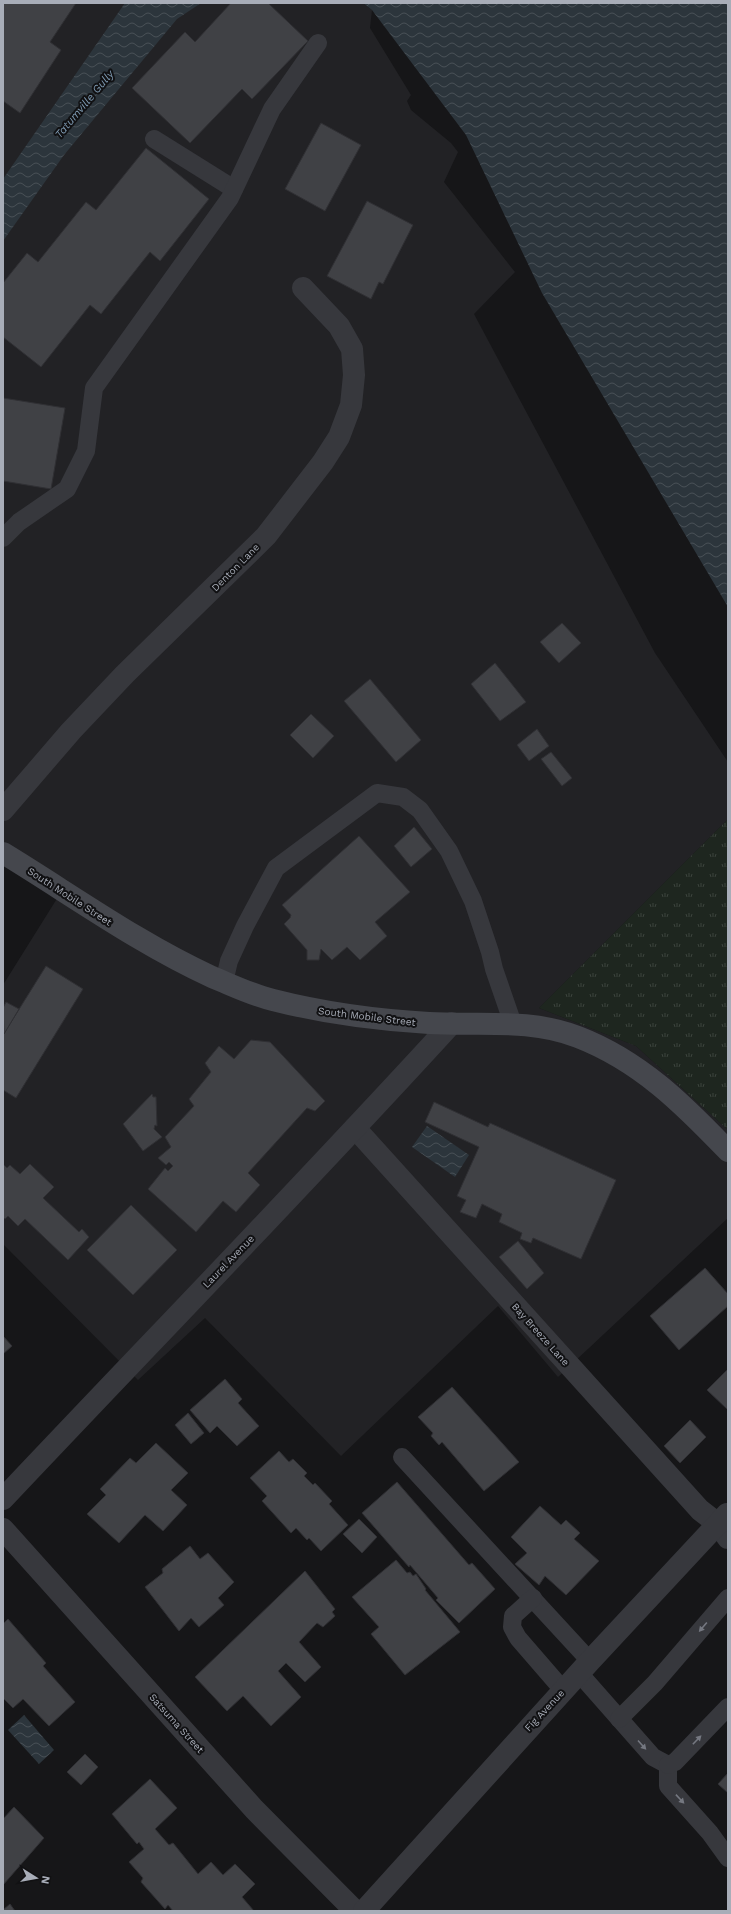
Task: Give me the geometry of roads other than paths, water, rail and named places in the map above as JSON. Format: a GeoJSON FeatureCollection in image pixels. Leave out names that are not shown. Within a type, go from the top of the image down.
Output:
{"type":"FeatureCollection","features":[{"type":"Feature","properties":{"kind":"main road","name":"South Mobile Street"},"geometry":{"type":"LineString","coordinates":[[3,853],[131,934],[184,964],[224,982],[271,1000],[320,1011],[376,1019],[431,1023],[530,1025],[576,1036],[607,1050],[642,1071],[671,1094],[728,1151]]}},
{"type":"Feature","properties":{"kind":"street","name":"Denton Lane"},"geometry":{"type":"LineString","coordinates":[[3,810],[71,731],[125,674],[266,536],[323,462],[339,437],[351,404],[354,375],[352,349],[339,326],[303,288]]}},
{"type":"Feature","properties":{"kind":"street","name":"Laurel Avenue"},"geometry":{"type":"LineString","coordinates":[[3,1499],[355,1128],[452,1023]]}},
{"type":"Feature","properties":{"kind":"street","name":"Bay Breeze Lane"},"geometry":{"type":"LineString","coordinates":[[355,1128],[700,1510],[725,1525]]}},
{"type":"Feature","properties":{"kind":"street","name":"Fig Avenue"},"geometry":{"type":"LineString","coordinates":[[364,1911],[585,1666],[725,1525]]}},
{"type":"Feature","properties":{"kind":"street","name":"Satsuma Street"},"geometry":{"type":"LineString","coordinates":[[3,1529],[254,1809],[355,1911]]}},
{"type":"Feature","properties":{"kind":"lane"},"geometry":{"type":"LineString","coordinates":[[3,538],[19,522],[67,489],[86,451],[94,388],[230,198],[272,109],[318,43]]}},
{"type":"Feature","properties":{"kind":"lane"},"geometry":{"type":"LineString","coordinates":[[154,139],[234,188]]}},
{"type":"Feature","properties":{"kind":"lane"},"geometry":{"type":"LineString","coordinates":[[224,982],[229,961],[245,926],[276,868],[377,793],[402,797],[420,810],[449,851],[473,901],[513,1024]]}},
{"type":"Feature","properties":{"kind":"lane"},"geometry":{"type":"LineString","coordinates":[[402,1456],[532,1598],[585,1666],[619,1719],[653,1757],[668,1765]]}},
{"type":"Feature","properties":{"kind":"lane"},"geometry":{"type":"LineString","coordinates":[[532,1598],[513,1616],[512,1627],[518,1638],[563,1690]]}},
{"type":"Feature","properties":{"kind":"lane"},"geometry":{"type":"LineString","coordinates":[[619,1719],[655,1683],[728,1598]]}},
{"type":"Feature","properties":{"kind":"lane"},"geometry":{"type":"LineString","coordinates":[[668,1765],[675,1762],[728,1707]]}},
{"type":"Feature","properties":{"kind":"lane"},"geometry":{"type":"LineString","coordinates":[[668,1765],[668,1786],[710,1833],[728,1858]]}},
{"type":"Feature","properties":{"kind":"water","name":"Tatumville Gully"},"geometry":{"type":"Polygon","coordinates":[[[125,3],[201,3],[177,19],[64,155],[3,241],[3,179],[125,3]]]}},
{"type":"Feature","properties":{"kind":"water"},"geometry":{"type":"Polygon","coordinates":[[[363,3],[728,3],[728,607],[542,293],[466,135],[372,10],[363,3]]]}},
{"type":"Feature","properties":{"kind":"water"},"geometry":{"type":"Polygon","coordinates":[[[427,1126],[469,1155],[455,1177],[412,1147],[427,1126]]]}},
{"type":"Feature","properties":{"kind":"water"},"geometry":{"type":"Polygon","coordinates":[[[24,1715],[54,1750],[39,1764],[8,1730],[24,1715]]]}}]}
